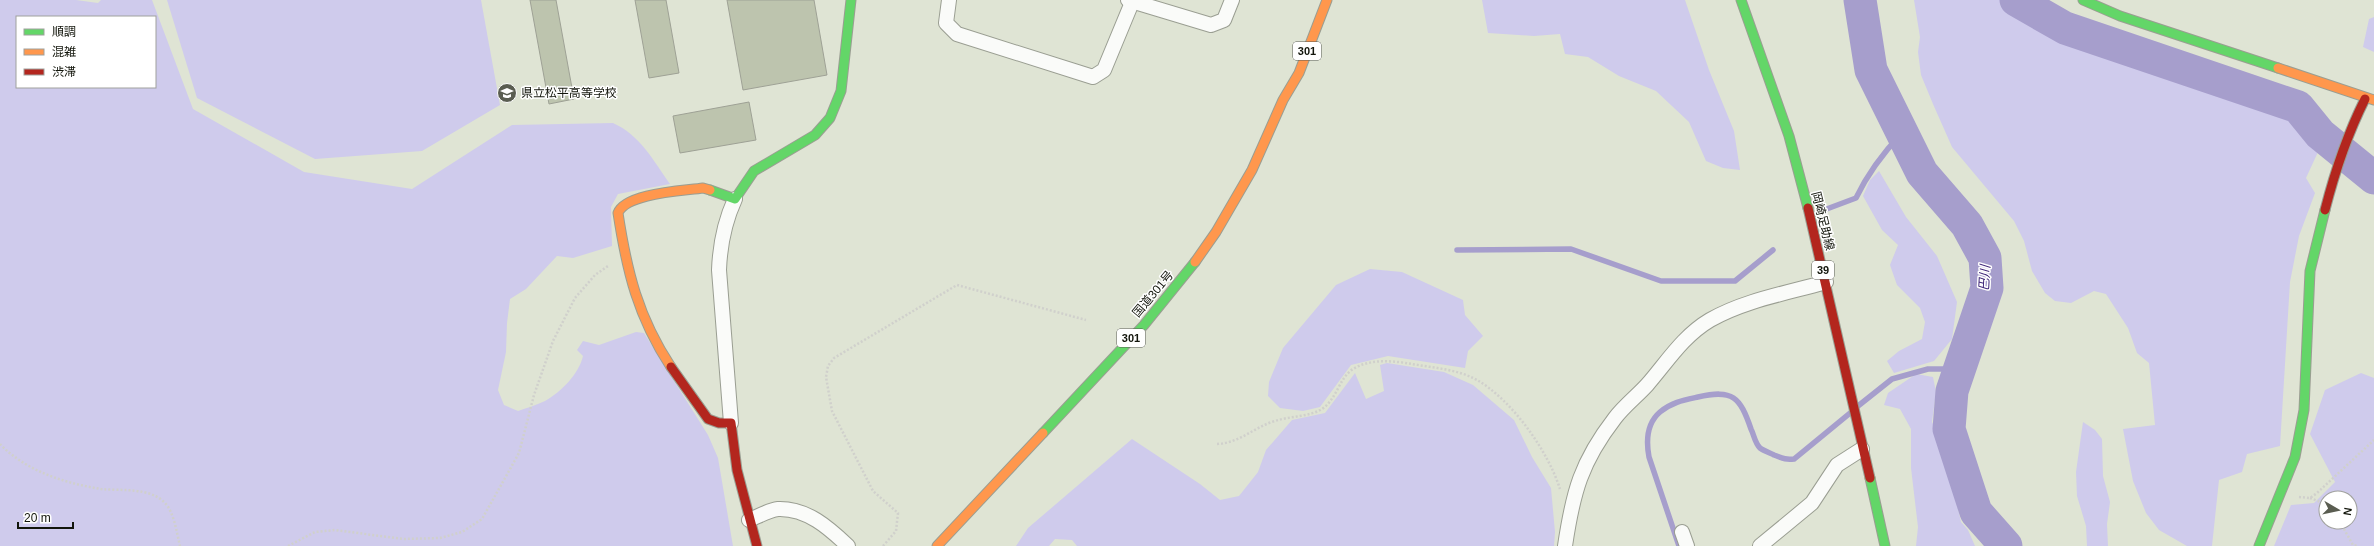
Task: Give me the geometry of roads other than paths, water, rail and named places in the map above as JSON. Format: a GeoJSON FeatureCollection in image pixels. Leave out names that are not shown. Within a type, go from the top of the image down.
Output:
{"type":"FeatureCollection","features":[{"type":"Feature","properties":{"kind":"main road"},"geometry":{"type":"LineString","coordinates":[[758,546],[749,520],[737,470],[731,423],[719,423],[708,419],[652,336],[641,312],[624,254],[618,213],[620,208],[633,199],[703,188],[735,199],[754,171],[815,135],[830,118],[841,91],[851,0]]}},
{"type":"Feature","properties":{"kind":"main road","name":"国道301号"},"geometry":{"type":"LineString","coordinates":[[937,546],[1144,325],[1189,271],[1216,232],[1252,170],[1283,100],[1299,73],[1327,0]]}},
{"type":"Feature","properties":{"kind":"main road","name":"岡崎足助線"},"geometry":{"type":"LineString","coordinates":[[1741,0],[1789,136],[1826,282],[1884,546]]}},
{"type":"Feature","properties":{"kind":"main road"},"geometry":{"type":"LineString","coordinates":[[2083,0],[2120,16],[2274,65],[2370,99],[2351,127],[2332,179],[2310,272],[2304,410],[2295,457],[2259,546]]}},
{"type":"Feature","properties":{"kind":"main road","name":"国道301号"},"geometry":{"type":"LineString","coordinates":[[1283,100],[1291,67]]}},
{"type":"Feature","properties":{"kind":"street"},"geometry":{"type":"LineString","coordinates":[[949,0],[946,23],[957,34],[1093,77],[1104,70],[1131,1],[1211,25],[1224,20],[1232,0]]}},
{"type":"Feature","properties":{"kind":"street"},"geometry":{"type":"LineString","coordinates":[[731,423],[719,270],[720,245],[725,220],[735,199]]}},
{"type":"Feature","properties":{"kind":"street"},"geometry":{"type":"LineString","coordinates":[[1565,546],[1570,508],[1576,486],[1598,444],[1616,417],[1647,385],[1678,346],[1710,320],[1742,306],[1826,282]]}},
{"type":"Feature","properties":{"kind":"street"},"geometry":{"type":"LineString","coordinates":[[1760,546],[1812,503],[1837,465],[1862,449]]}},
{"type":"Feature","properties":{"kind":"street"},"geometry":{"type":"LineString","coordinates":[[749,520],[778,509],[802,513],[824,523],[848,546]]}},
{"type":"Feature","properties":{"kind":"street"},"geometry":{"type":"LineString","coordinates":[[1682,532],[1687,546]]}},
{"type":"Feature","properties":{"kind":"waterway","name":"巴川"},"geometry":{"type":"LineString","coordinates":[[1860,0],[1871,70],[1922,173],[1967,225],[1985,258],[1987,288],[1952,391],[1949,429],[1976,512],[2006,546]]}},
{"type":"Feature","properties":{"kind":"waterway"},"geometry":{"type":"LineString","coordinates":[[2016,0],[2065,28],[2298,107],[2320,134],[2374,178]]}},
{"type":"Feature","properties":{"kind":"waterway"},"geometry":{"type":"LineString","coordinates":[[1824,210],[1856,198],[1876,164],[1902,133]]}},
{"type":"Feature","properties":{"kind":"waterway"},"geometry":{"type":"LineString","coordinates":[[1457,250],[1571,249],[1661,281],[1735,281],[1773,250]]}},
{"type":"Feature","properties":{"kind":"waterway"},"geometry":{"type":"LineString","coordinates":[[1858,406],[1892,379],[1928,369],[1959,369]]}},
{"type":"Feature","properties":{"kind":"waterway"},"geometry":{"type":"LineString","coordinates":[[1679,546],[1648,451],[1648,433],[1652,422],[1660,412],[1678,402],[1688,399],[1710,395],[1727,395],[1734,398],[1743,409],[1758,446],[1767,452],[1786,459],[1794,459],[1850,413]]}},
{"type":"Feature","properties":{"kind":"place","name":"県立松平高等学校"},"geometry":{"type":"Point","coordinates":[507,93]}}]}
